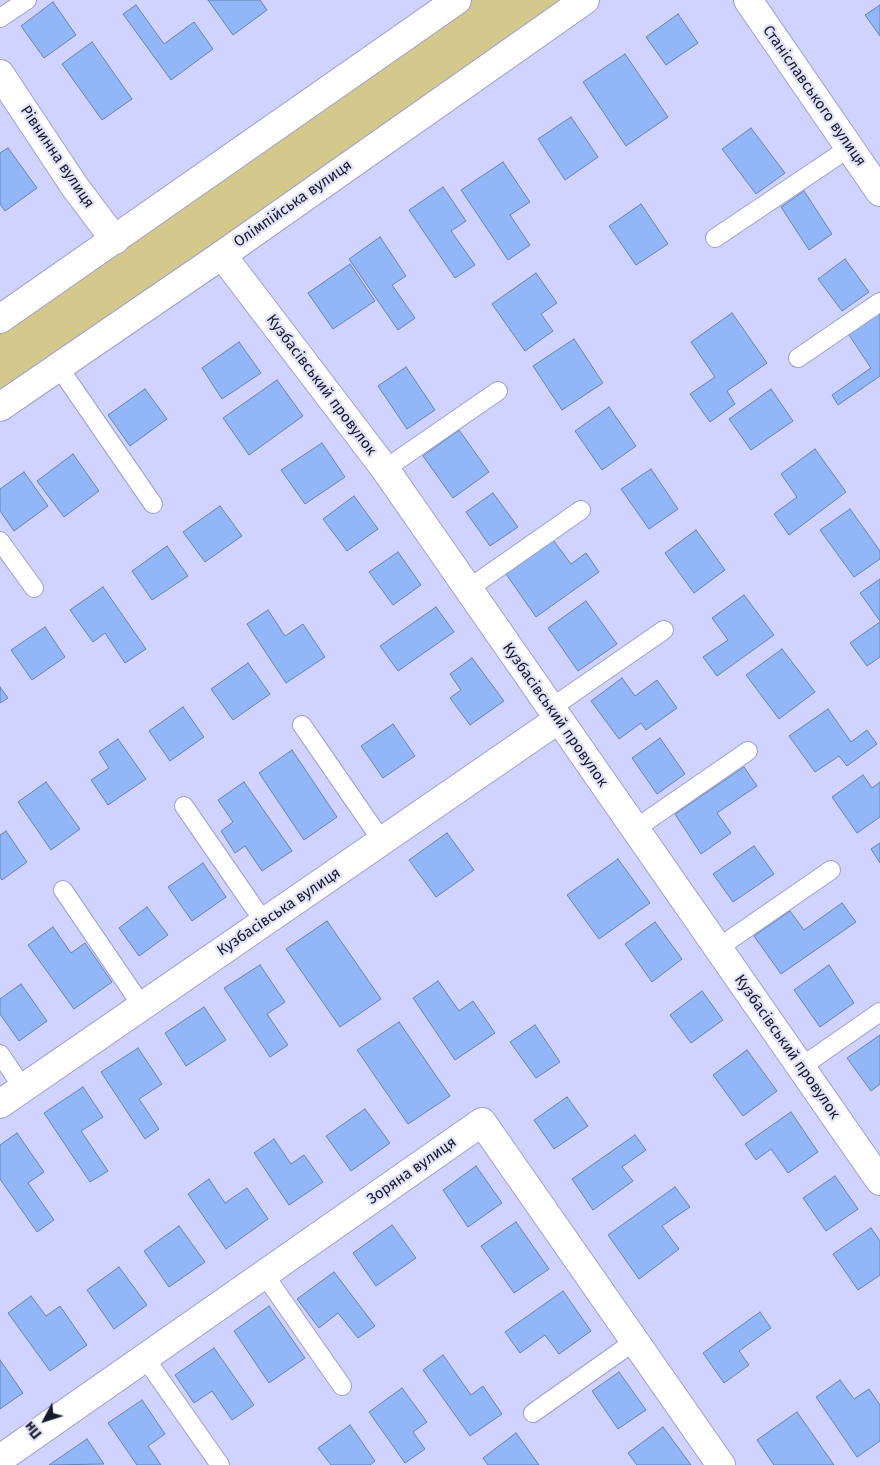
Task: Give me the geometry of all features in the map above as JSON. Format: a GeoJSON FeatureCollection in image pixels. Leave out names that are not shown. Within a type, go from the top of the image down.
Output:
{"type":"FeatureCollection","features":[{"type":"Feature","properties":{"kind":"street"},"geometry":{"type":"LineString","coordinates":[[0,319],[457,0]]}},
{"type":"Feature","properties":{"kind":"street","name":"Олімпійська вулиця"},"geometry":{"type":"LineString","coordinates":[[0,407],[222,255],[585,0]]}},
{"type":"Feature","properties":{"kind":"street","name":"Станіславського вулиця"},"geometry":{"type":"LineString","coordinates":[[748,0],[880,192]]}},
{"type":"Feature","properties":{"kind":"street","name":"Рівнинна вулиця"},"geometry":{"type":"LineString","coordinates":[[0,74],[75,187],[115,240]]}},
{"type":"Feature","properties":{"kind":"street","name":"Кузбасівський провулок"},"geometry":{"type":"LineString","coordinates":[[222,255],[385,469],[880,1181]]}},
{"type":"Feature","properties":{"kind":"street","name":"Кузбасівська вулиця"},"geometry":{"type":"LineString","coordinates":[[0,1104],[382,841],[555,714]]}},
{"type":"Feature","properties":{"kind":"street","name":"Зоряна вулиця"},"geometry":{"type":"LineString","coordinates":[[0,1459],[482,1122],[721,1465]]}},
{"type":"Feature","properties":{"kind":"lane"},"geometry":{"type":"LineString","coordinates":[[0,18],[27,0]]}},
{"type":"Feature","properties":{"kind":"lane"},"geometry":{"type":"LineString","coordinates":[[715,238],[849,148]]}},
{"type":"Feature","properties":{"kind":"lane"},"geometry":{"type":"LineString","coordinates":[[798,358],[880,302]]}},
{"type":"Feature","properties":{"kind":"lane"},"geometry":{"type":"LineString","coordinates":[[58,366],[153,504]]}},
{"type":"Feature","properties":{"kind":"lane"},"geometry":{"type":"LineString","coordinates":[[385,469],[498,391]]}},
{"type":"Feature","properties":{"kind":"lane"},"geometry":{"type":"LineString","coordinates":[[468,589],[581,510]]}},
{"type":"Feature","properties":{"kind":"lane"},"geometry":{"type":"LineString","coordinates":[[0,541],[34,588]]}},
{"type":"Feature","properties":{"kind":"lane"},"geometry":{"type":"LineString","coordinates":[[555,714],[664,630]]}},
{"type":"Feature","properties":{"kind":"lane"},"geometry":{"type":"LineString","coordinates":[[302,725],[382,841]]}},
{"type":"Feature","properties":{"kind":"lane"},"geometry":{"type":"LineString","coordinates":[[635,829],[748,751]]}},
{"type":"Feature","properties":{"kind":"lane"},"geometry":{"type":"LineString","coordinates":[[184,806],[264,922]]}},
{"type":"Feature","properties":{"kind":"lane"},"geometry":{"type":"LineString","coordinates":[[718,948],[831,870]]}},
{"type":"Feature","properties":{"kind":"lane"},"geometry":{"type":"LineString","coordinates":[[63,890],[142,1006]]}},
{"type":"Feature","properties":{"kind":"lane"},"geometry":{"type":"LineString","coordinates":[[801,1067],[880,1012]]}},
{"type":"Feature","properties":{"kind":"lane"},"geometry":{"type":"LineString","coordinates":[[0,1054],[23,1088]]}},
{"type":"Feature","properties":{"kind":"lane"},"geometry":{"type":"LineString","coordinates":[[264,1274],[342,1386]]}},
{"type":"Feature","properties":{"kind":"lane"},"geometry":{"type":"LineString","coordinates":[[533,1412],[635,1342]]}},
{"type":"Feature","properties":{"kind":"lane"},"geometry":{"type":"LineString","coordinates":[[145,1358],[220,1465]]}},
{"type":"Feature","properties":{"kind":"shaded area"},"geometry":{"type":"Polygon","coordinates":[[[457,0],[587,0],[0,409],[0,319],[457,0]]]}},
{"type":"Feature","properties":{"kind":"building"},"geometry":{"type":"Polygon","coordinates":[[[208,0],[260,0],[267,10],[233,35],[208,0]]]}},
{"type":"Feature","properties":{"kind":"building"},"geometry":{"type":"Polygon","coordinates":[[[53,2],[76,35],[44,58],[21,26],[53,2]]]}},
{"type":"Feature","properties":{"kind":"building"},"geometry":{"type":"Polygon","coordinates":[[[136,5],[164,44],[194,22],[213,49],[171,80],[123,14],[136,5]]]}},
{"type":"Feature","properties":{"kind":"building"},"geometry":{"type":"Polygon","coordinates":[[[880,5],[880,36],[865,15],[880,5]]]}},
{"type":"Feature","properties":{"kind":"building"},"geometry":{"type":"Polygon","coordinates":[[[678,14],[698,43],[666,65],[646,37],[678,14]]]}},
{"type":"Feature","properties":{"kind":"building"},"geometry":{"type":"Polygon","coordinates":[[[92,42],[132,99],[102,120],[62,64],[92,42]]]}},
{"type":"Feature","properties":{"kind":"building"},"geometry":{"type":"Polygon","coordinates":[[[625,54],[668,117],[626,146],[583,82],[625,54]]]}},
{"type":"Feature","properties":{"kind":"building"},"geometry":{"type":"Polygon","coordinates":[[[571,117],[598,157],[565,180],[538,139],[571,117]]]}},
{"type":"Feature","properties":{"kind":"building"},"geometry":{"type":"Polygon","coordinates":[[[751,128],[785,173],[756,194],[722,149],[751,128]]]}},
{"type":"Feature","properties":{"kind":"building"},"geometry":{"type":"Polygon","coordinates":[[[8,148],[37,188],[5,211],[0,204],[0,153],[8,148]]]}},
{"type":"Feature","properties":{"kind":"building"},"geometry":{"type":"Polygon","coordinates":[[[503,162],[530,202],[510,215],[530,245],[508,260],[461,190],[503,162]]]}},
{"type":"Feature","properties":{"kind":"building"},"geometry":{"type":"Polygon","coordinates":[[[443,187],[466,221],[451,231],[475,265],[455,278],[409,210],[443,187]]]}},
{"type":"Feature","properties":{"kind":"building"},"geometry":{"type":"Polygon","coordinates":[[[804,191],[832,234],[809,250],[781,207],[804,191]]]}},
{"type":"Feature","properties":{"kind":"building"},"geometry":{"type":"Polygon","coordinates":[[[641,204],[668,244],[636,265],[609,226],[641,204]]]}},
{"type":"Feature","properties":{"kind":"building"},"geometry":{"type":"Polygon","coordinates":[[[380,237],[406,276],[392,285],[415,318],[398,330],[349,259],[380,237]]]}},
{"type":"Feature","properties":{"kind":"building"},"geometry":{"type":"Polygon","coordinates":[[[845,259],[869,292],[842,311],[818,279],[845,259]]]}},
{"type":"Feature","properties":{"kind":"building"},"geometry":{"type":"Polygon","coordinates":[[[350,264],[375,301],[333,329],[308,293],[350,264]]]}},
{"type":"Feature","properties":{"kind":"building"},"geometry":{"type":"Polygon","coordinates":[[[536,273],[557,303],[541,314],[553,331],[525,351],[492,304],[536,273]]]}},
{"type":"Feature","properties":{"kind":"building"},"geometry":{"type":"Polygon","coordinates":[[[880,309],[880,376],[838,405],[832,395],[871,368],[847,332],[880,309]]]}},
{"type":"Feature","properties":{"kind":"building"},"geometry":{"type":"Polygon","coordinates":[[[732,313],[767,363],[727,391],[735,404],[710,422],[690,394],[715,377],[691,342],[732,313]]]}},
{"type":"Feature","properties":{"kind":"building"},"geometry":{"type":"Polygon","coordinates":[[[574,339],[603,383],[562,410],[533,366],[574,339]]]}},
{"type":"Feature","properties":{"kind":"building"},"geometry":{"type":"Polygon","coordinates":[[[239,342],[261,373],[222,399],[202,368],[239,342]]]}},
{"type":"Feature","properties":{"kind":"building"},"geometry":{"type":"Polygon","coordinates":[[[406,367],[435,410],[407,429],[378,386],[406,367]]]}},
{"type":"Feature","properties":{"kind":"building"},"geometry":{"type":"Polygon","coordinates":[[[277,380],[303,416],[249,455],[223,418],[277,380]]]}},
{"type":"Feature","properties":{"kind":"building"},"geometry":{"type":"Polygon","coordinates":[[[145,389],[167,419],[130,446],[108,415],[145,389]]]}},
{"type":"Feature","properties":{"kind":"building"},"geometry":{"type":"Polygon","coordinates":[[[771,389],[793,421],[751,450],[729,419],[771,389]]]}},
{"type":"Feature","properties":{"kind":"building"},"geometry":{"type":"Polygon","coordinates":[[[609,407],[636,446],[602,470],[575,431],[609,407]]]}},
{"type":"Feature","properties":{"kind":"building"},"geometry":{"type":"Polygon","coordinates":[[[459,430],[489,472],[453,498],[423,456],[459,430]]]}},
{"type":"Feature","properties":{"kind":"building"},"geometry":{"type":"Polygon","coordinates":[[[322,443],[345,477],[305,504],[281,470],[322,443]]]}},
{"type":"Feature","properties":{"kind":"building"},"geometry":{"type":"Polygon","coordinates":[[[815,449],[846,492],[789,535],[774,514],[797,497],[781,474],[815,449]]]}},
{"type":"Feature","properties":{"kind":"building"},"geometry":{"type":"Polygon","coordinates":[[[73,454],[99,491],[64,517],[37,481],[73,454]]]}},
{"type":"Feature","properties":{"kind":"building"},"geometry":{"type":"Polygon","coordinates":[[[651,469],[678,509],[649,529],[621,489],[651,469]]]}},
{"type":"Feature","properties":{"kind":"building"},"geometry":{"type":"Polygon","coordinates":[[[24,472],[48,506],[14,531],[0,511],[0,489],[24,472]]]}},
{"type":"Feature","properties":{"kind":"building"},"geometry":{"type":"Polygon","coordinates":[[[493,493],[518,527],[490,546],[466,512],[493,493]]]}},
{"type":"Feature","properties":{"kind":"building"},"geometry":{"type":"Polygon","coordinates":[[[354,496],[378,529],[347,551],[323,519],[354,496]]]}},
{"type":"Feature","properties":{"kind":"building"},"geometry":{"type":"Polygon","coordinates":[[[220,506],[242,536],[205,562],[183,532],[220,506]]]}},
{"type":"Feature","properties":{"kind":"building"},"geometry":{"type":"Polygon","coordinates":[[[850,509],[880,551],[880,559],[854,577],[820,530],[850,509]]]}},
{"type":"Feature","properties":{"kind":"building"},"geometry":{"type":"Polygon","coordinates":[[[696,530],[725,570],[694,593],[665,553],[696,530]]]}},
{"type":"Feature","properties":{"kind":"building"},"geometry":{"type":"Polygon","coordinates":[[[553,540],[571,564],[586,553],[599,572],[536,617],[506,574],[553,540]]]}},
{"type":"Feature","properties":{"kind":"building"},"geometry":{"type":"Polygon","coordinates":[[[167,546],[188,576],[152,600],[132,571],[167,546]]]}},
{"type":"Feature","properties":{"kind":"building"},"geometry":{"type":"Polygon","coordinates":[[[398,552],[421,585],[393,605],[369,572],[398,552]]]}},
{"type":"Feature","properties":{"kind":"building"},"geometry":{"type":"Polygon","coordinates":[[[880,579],[880,621],[860,593],[880,579]]]}},
{"type":"Feature","properties":{"kind":"building"},"geometry":{"type":"Polygon","coordinates":[[[103,587],[146,649],[125,663],[105,633],[93,642],[70,610],[103,587]]]}},
{"type":"Feature","properties":{"kind":"building"},"geometry":{"type":"Polygon","coordinates":[[[744,595],[774,635],[717,676],[703,657],[728,640],[712,618],[744,595]]]}},
{"type":"Feature","properties":{"kind":"building"},"geometry":{"type":"Polygon","coordinates":[[[586,601],[617,644],[578,671],[548,628],[586,601]]]}},
{"type":"Feature","properties":{"kind":"building"},"geometry":{"type":"Polygon","coordinates":[[[436,607],[454,632],[398,671],[380,646],[436,607]]]}},
{"type":"Feature","properties":{"kind":"building"},"geometry":{"type":"Polygon","coordinates":[[[268,610],[285,636],[303,624],[325,657],[286,683],[247,624],[268,610]]]}},
{"type":"Feature","properties":{"kind":"building"},"geometry":{"type":"Polygon","coordinates":[[[880,622],[880,657],[867,666],[850,643],[880,622]]]}},
{"type":"Feature","properties":{"kind":"building"},"geometry":{"type":"Polygon","coordinates":[[[45,627],[65,657],[32,680],[11,650],[45,627]]]}},
{"type":"Feature","properties":{"kind":"building"},"geometry":{"type":"Polygon","coordinates":[[[782,649],[815,692],[779,719],[746,675],[782,649]]]}},
{"type":"Feature","properties":{"kind":"building"},"geometry":{"type":"Polygon","coordinates":[[[472,658],[504,701],[470,725],[450,698],[461,690],[450,674],[472,658]]]}},
{"type":"Feature","properties":{"kind":"building"},"geometry":{"type":"Polygon","coordinates":[[[248,663],[270,694],[233,720],[211,689],[248,663]]]}},
{"type":"Feature","properties":{"kind":"building"},"geometry":{"type":"Polygon","coordinates":[[[622,678],[635,696],[657,680],[677,708],[646,730],[641,723],[619,739],[591,701],[622,678]]]}},
{"type":"Feature","properties":{"kind":"building"},"geometry":{"type":"Polygon","coordinates":[[[0,687],[8,698],[0,703],[0,687]]]}},
{"type":"Feature","properties":{"kind":"building"},"geometry":{"type":"Polygon","coordinates":[[[183,707],[204,737],[170,761],[149,731],[183,707]]]}},
{"type":"Feature","properties":{"kind":"building"},"geometry":{"type":"Polygon","coordinates":[[[828,709],[851,742],[867,730],[877,744],[847,766],[839,756],[815,772],[789,736],[828,709]]]}},
{"type":"Feature","properties":{"kind":"building"},"geometry":{"type":"Polygon","coordinates":[[[393,724],[415,756],[383,778],[361,746],[393,724]]]}},
{"type":"Feature","properties":{"kind":"building"},"geometry":{"type":"Polygon","coordinates":[[[660,738],[685,774],[657,794],[632,758],[660,738]]]}},
{"type":"Feature","properties":{"kind":"building"},"geometry":{"type":"Polygon","coordinates":[[[118,739],[146,779],[108,805],[91,780],[109,768],[99,752],[118,739]]]}},
{"type":"Feature","properties":{"kind":"building"},"geometry":{"type":"Polygon","coordinates":[[[292,750],[337,817],[304,840],[259,773],[292,750]]]}},
{"type":"Feature","properties":{"kind":"building"},"geometry":{"type":"Polygon","coordinates":[[[744,767],[757,786],[717,813],[731,833],[701,854],[675,814],[744,767]]]}},
{"type":"Feature","properties":{"kind":"building"},"geometry":{"type":"Polygon","coordinates":[[[863,775],[872,788],[880,782],[880,817],[857,833],[832,797],[863,775]]]}},
{"type":"Feature","properties":{"kind":"building"},"geometry":{"type":"Polygon","coordinates":[[[46,782],[80,829],[51,850],[18,802],[46,782]]]}},
{"type":"Feature","properties":{"kind":"building"},"geometry":{"type":"Polygon","coordinates":[[[244,782],[292,851],[262,871],[245,846],[235,853],[221,831],[233,822],[218,800],[244,782]]]}},
{"type":"Feature","properties":{"kind":"building"},"geometry":{"type":"Polygon","coordinates":[[[6,831],[27,862],[2,880],[0,877],[0,835],[6,831]]]}},
{"type":"Feature","properties":{"kind":"building"},"geometry":{"type":"Polygon","coordinates":[[[447,833],[474,870],[436,897],[409,860],[447,833]]]}},
{"type":"Feature","properties":{"kind":"building"},"geometry":{"type":"Polygon","coordinates":[[[880,843],[880,863],[871,849],[880,843]]]}},
{"type":"Feature","properties":{"kind":"building"},"geometry":{"type":"Polygon","coordinates":[[[754,846],[774,874],[733,902],[713,874],[754,846]]]}},
{"type":"Feature","properties":{"kind":"building"},"geometry":{"type":"Polygon","coordinates":[[[618,859],[650,903],[599,939],[567,895],[618,859]]]}},
{"type":"Feature","properties":{"kind":"building"},"geometry":{"type":"Polygon","coordinates":[[[203,863],[226,897],[192,921],[168,887],[203,863]]]}},
{"type":"Feature","properties":{"kind":"building"},"geometry":{"type":"Polygon","coordinates":[[[842,903],[856,922],[781,974],[754,936],[790,911],[804,930],[842,903]]]}},
{"type":"Feature","properties":{"kind":"building"},"geometry":{"type":"Polygon","coordinates":[[[147,907],[168,935],[139,956],[119,928],[147,907]]]}},
{"type":"Feature","properties":{"kind":"building"},"geometry":{"type":"Polygon","coordinates":[[[327,921],[381,999],[340,1027],[286,949],[327,921]]]}},
{"type":"Feature","properties":{"kind":"building"},"geometry":{"type":"Polygon","coordinates":[[[655,922],[682,959],[652,982],[625,944],[655,922]]]}},
{"type":"Feature","properties":{"kind":"building"},"geometry":{"type":"Polygon","coordinates":[[[53,927],[71,953],[85,943],[112,982],[74,1009],[28,945],[53,927]]]}},
{"type":"Feature","properties":{"kind":"building"},"geometry":{"type":"Polygon","coordinates":[[[260,965],[285,1002],[267,1014],[288,1045],[270,1057],[224,988],[260,965]]]}},
{"type":"Feature","properties":{"kind":"building"},"geometry":{"type":"Polygon","coordinates":[[[829,965],[854,1003],[820,1027],[794,990],[829,965]]]}},
{"type":"Feature","properties":{"kind":"building"},"geometry":{"type":"Polygon","coordinates":[[[438,981],[459,1011],[473,1001],[495,1033],[455,1060],[413,998],[438,981]]]}},
{"type":"Feature","properties":{"kind":"building"},"geometry":{"type":"Polygon","coordinates":[[[21,984],[47,1021],[19,1041],[0,1014],[0,999],[21,984]]]}},
{"type":"Feature","properties":{"kind":"building"},"geometry":{"type":"Polygon","coordinates":[[[702,991],[723,1020],[691,1043],[670,1015],[702,991]]]}},
{"type":"Feature","properties":{"kind":"building"},"geometry":{"type":"Polygon","coordinates":[[[204,1007],[226,1040],[186,1066],[165,1033],[204,1007]]]}},
{"type":"Feature","properties":{"kind":"building"},"geometry":{"type":"Polygon","coordinates":[[[399,1022],[450,1096],[408,1124],[357,1050],[399,1022]]]}},
{"type":"Feature","properties":{"kind":"building"},"geometry":{"type":"Polygon","coordinates":[[[535,1025],[560,1062],[536,1078],[510,1042],[535,1025]]]}},
{"type":"Feature","properties":{"kind":"building"},"geometry":{"type":"Polygon","coordinates":[[[880,1035],[880,1084],[871,1091],[847,1058],[880,1035]]]}},
{"type":"Feature","properties":{"kind":"building"},"geometry":{"type":"Polygon","coordinates":[[[138,1048],[162,1084],[139,1099],[159,1129],[145,1139],[101,1072],[138,1048]]]}},
{"type":"Feature","properties":{"kind":"building"},"geometry":{"type":"Polygon","coordinates":[[[747,1050],[777,1091],[743,1116],[713,1075],[747,1050]]]}},
{"type":"Feature","properties":{"kind":"building"},"geometry":{"type":"Polygon","coordinates":[[[83,1087],[103,1117],[81,1131],[108,1171],[90,1182],[44,1113],[83,1087]]]}},
{"type":"Feature","properties":{"kind":"building"},"geometry":{"type":"Polygon","coordinates":[[[567,1097],[588,1126],[554,1149],[534,1120],[567,1097]]]}},
{"type":"Feature","properties":{"kind":"building"},"geometry":{"type":"Polygon","coordinates":[[[365,1109],[390,1143],[351,1171],[326,1136],[365,1109]]]}},
{"type":"Feature","properties":{"kind":"building"},"geometry":{"type":"Polygon","coordinates":[[[791,1112],[818,1152],[788,1173],[771,1149],[756,1160],[745,1144],[791,1112]]]}},
{"type":"Feature","properties":{"kind":"building"},"geometry":{"type":"Polygon","coordinates":[[[17,1133],[44,1172],[28,1183],[54,1220],[37,1232],[0,1179],[0,1145],[17,1133]]]}},
{"type":"Feature","properties":{"kind":"building"},"geometry":{"type":"Polygon","coordinates":[[[635,1135],[646,1150],[622,1167],[633,1181],[593,1210],[572,1179],[635,1135]]]}},
{"type":"Feature","properties":{"kind":"building"},"geometry":{"type":"Polygon","coordinates":[[[274,1139],[291,1164],[304,1155],[323,1182],[289,1205],[254,1153],[274,1139]]]}},
{"type":"Feature","properties":{"kind":"building"},"geometry":{"type":"Polygon","coordinates":[[[476,1166],[502,1203],[468,1227],[443,1190],[476,1166]]]}},
{"type":"Feature","properties":{"kind":"building"},"geometry":{"type":"Polygon","coordinates":[[[835,1176],[858,1209],[826,1231],[803,1198],[835,1176]]]}},
{"type":"Feature","properties":{"kind":"building"},"geometry":{"type":"Polygon","coordinates":[[[209,1179],[225,1203],[247,1188],[268,1219],[226,1249],[188,1194],[209,1179]]]}},
{"type":"Feature","properties":{"kind":"building"},"geometry":{"type":"Polygon","coordinates":[[[675,1187],[690,1207],[662,1226],[679,1249],[639,1279],[608,1235],[675,1187]]]}},
{"type":"Feature","properties":{"kind":"building"},"geometry":{"type":"Polygon","coordinates":[[[516,1222],[549,1269],[514,1293],[481,1246],[516,1222]]]}},
{"type":"Feature","properties":{"kind":"building"},"geometry":{"type":"Polygon","coordinates":[[[392,1225],[416,1258],[376,1286],[353,1253],[392,1225]]]}},
{"type":"Feature","properties":{"kind":"building"},"geometry":{"type":"Polygon","coordinates":[[[179,1226],[205,1262],[169,1287],[144,1251],[179,1226]]]}},
{"type":"Feature","properties":{"kind":"building"},"geometry":{"type":"Polygon","coordinates":[[[871,1228],[880,1241],[880,1275],[858,1290],[833,1254],[871,1228]]]}},
{"type":"Feature","properties":{"kind":"building"},"geometry":{"type":"Polygon","coordinates":[[[119,1267],[147,1305],[114,1329],[87,1290],[119,1267]]]}},
{"type":"Feature","properties":{"kind":"building"},"geometry":{"type":"Polygon","coordinates":[[[334,1272],[375,1326],[358,1338],[338,1313],[319,1328],[297,1299],[334,1272]]]}},
{"type":"Feature","properties":{"kind":"building"},"geometry":{"type":"Polygon","coordinates":[[[563,1291],[591,1331],[559,1354],[545,1335],[520,1353],[505,1332],[563,1291]]]}},
{"type":"Feature","properties":{"kind":"building"},"geometry":{"type":"Polygon","coordinates":[[[31,1296],[46,1316],[60,1306],[87,1345],[50,1371],[8,1313],[31,1296]]]}},
{"type":"Feature","properties":{"kind":"building"},"geometry":{"type":"Polygon","coordinates":[[[269,1306],[305,1358],[269,1383],[234,1331],[269,1306]]]}},
{"type":"Feature","properties":{"kind":"building"},"geometry":{"type":"Polygon","coordinates":[[[760,1312],[771,1328],[739,1351],[749,1365],[724,1383],[703,1353],[760,1312]]]}},
{"type":"Feature","properties":{"kind":"building"},"geometry":{"type":"Polygon","coordinates":[[[214,1348],[254,1405],[232,1420],[212,1391],[194,1403],[175,1375],[214,1348]]]}},
{"type":"Feature","properties":{"kind":"building"},"geometry":{"type":"Polygon","coordinates":[[[443,1355],[471,1395],[483,1386],[502,1414],[470,1436],[423,1370],[443,1355]]]}},
{"type":"Feature","properties":{"kind":"building"},"geometry":{"type":"Polygon","coordinates":[[[0,1360],[23,1393],[0,1409],[0,1360]]]}},
{"type":"Feature","properties":{"kind":"building"},"geometry":{"type":"Polygon","coordinates":[[[619,1372],[646,1410],[618,1429],[592,1391],[619,1372]]]}},
{"type":"Feature","properties":{"kind":"building"},"geometry":{"type":"Polygon","coordinates":[[[840,1380],[854,1399],[869,1389],[880,1405],[880,1441],[857,1457],[816,1397],[840,1380]]]}},
{"type":"Feature","properties":{"kind":"building"},"geometry":{"type":"Polygon","coordinates":[[[402,1388],[427,1422],[413,1432],[425,1449],[405,1463],[369,1412],[402,1388]]]}},
{"type":"Feature","properties":{"kind":"building"},"geometry":{"type":"Polygon","coordinates":[[[142,1400],[165,1434],[148,1446],[161,1465],[137,1465],[108,1423],[142,1400]]]}},
{"type":"Feature","properties":{"kind":"building"},"geometry":{"type":"Polygon","coordinates":[[[797,1412],[834,1465],[774,1465],[757,1440],[797,1412]]]}},
{"type":"Feature","properties":{"kind":"building"},"geometry":{"type":"Polygon","coordinates":[[[350,1425],[375,1461],[370,1465],[331,1465],[318,1448],[350,1425]]]}},
{"type":"Feature","properties":{"kind":"building"},"geometry":{"type":"Polygon","coordinates":[[[663,1427],[691,1465],[637,1465],[628,1453],[663,1427]]]}},
{"type":"Feature","properties":{"kind":"building"},"geometry":{"type":"Polygon","coordinates":[[[516,1433],[539,1465],[488,1465],[483,1458],[516,1433]]]}},
{"type":"Feature","properties":{"kind":"building"},"geometry":{"type":"Polygon","coordinates":[[[87,1439],[104,1464],[49,1465],[87,1439]]]}}]}
